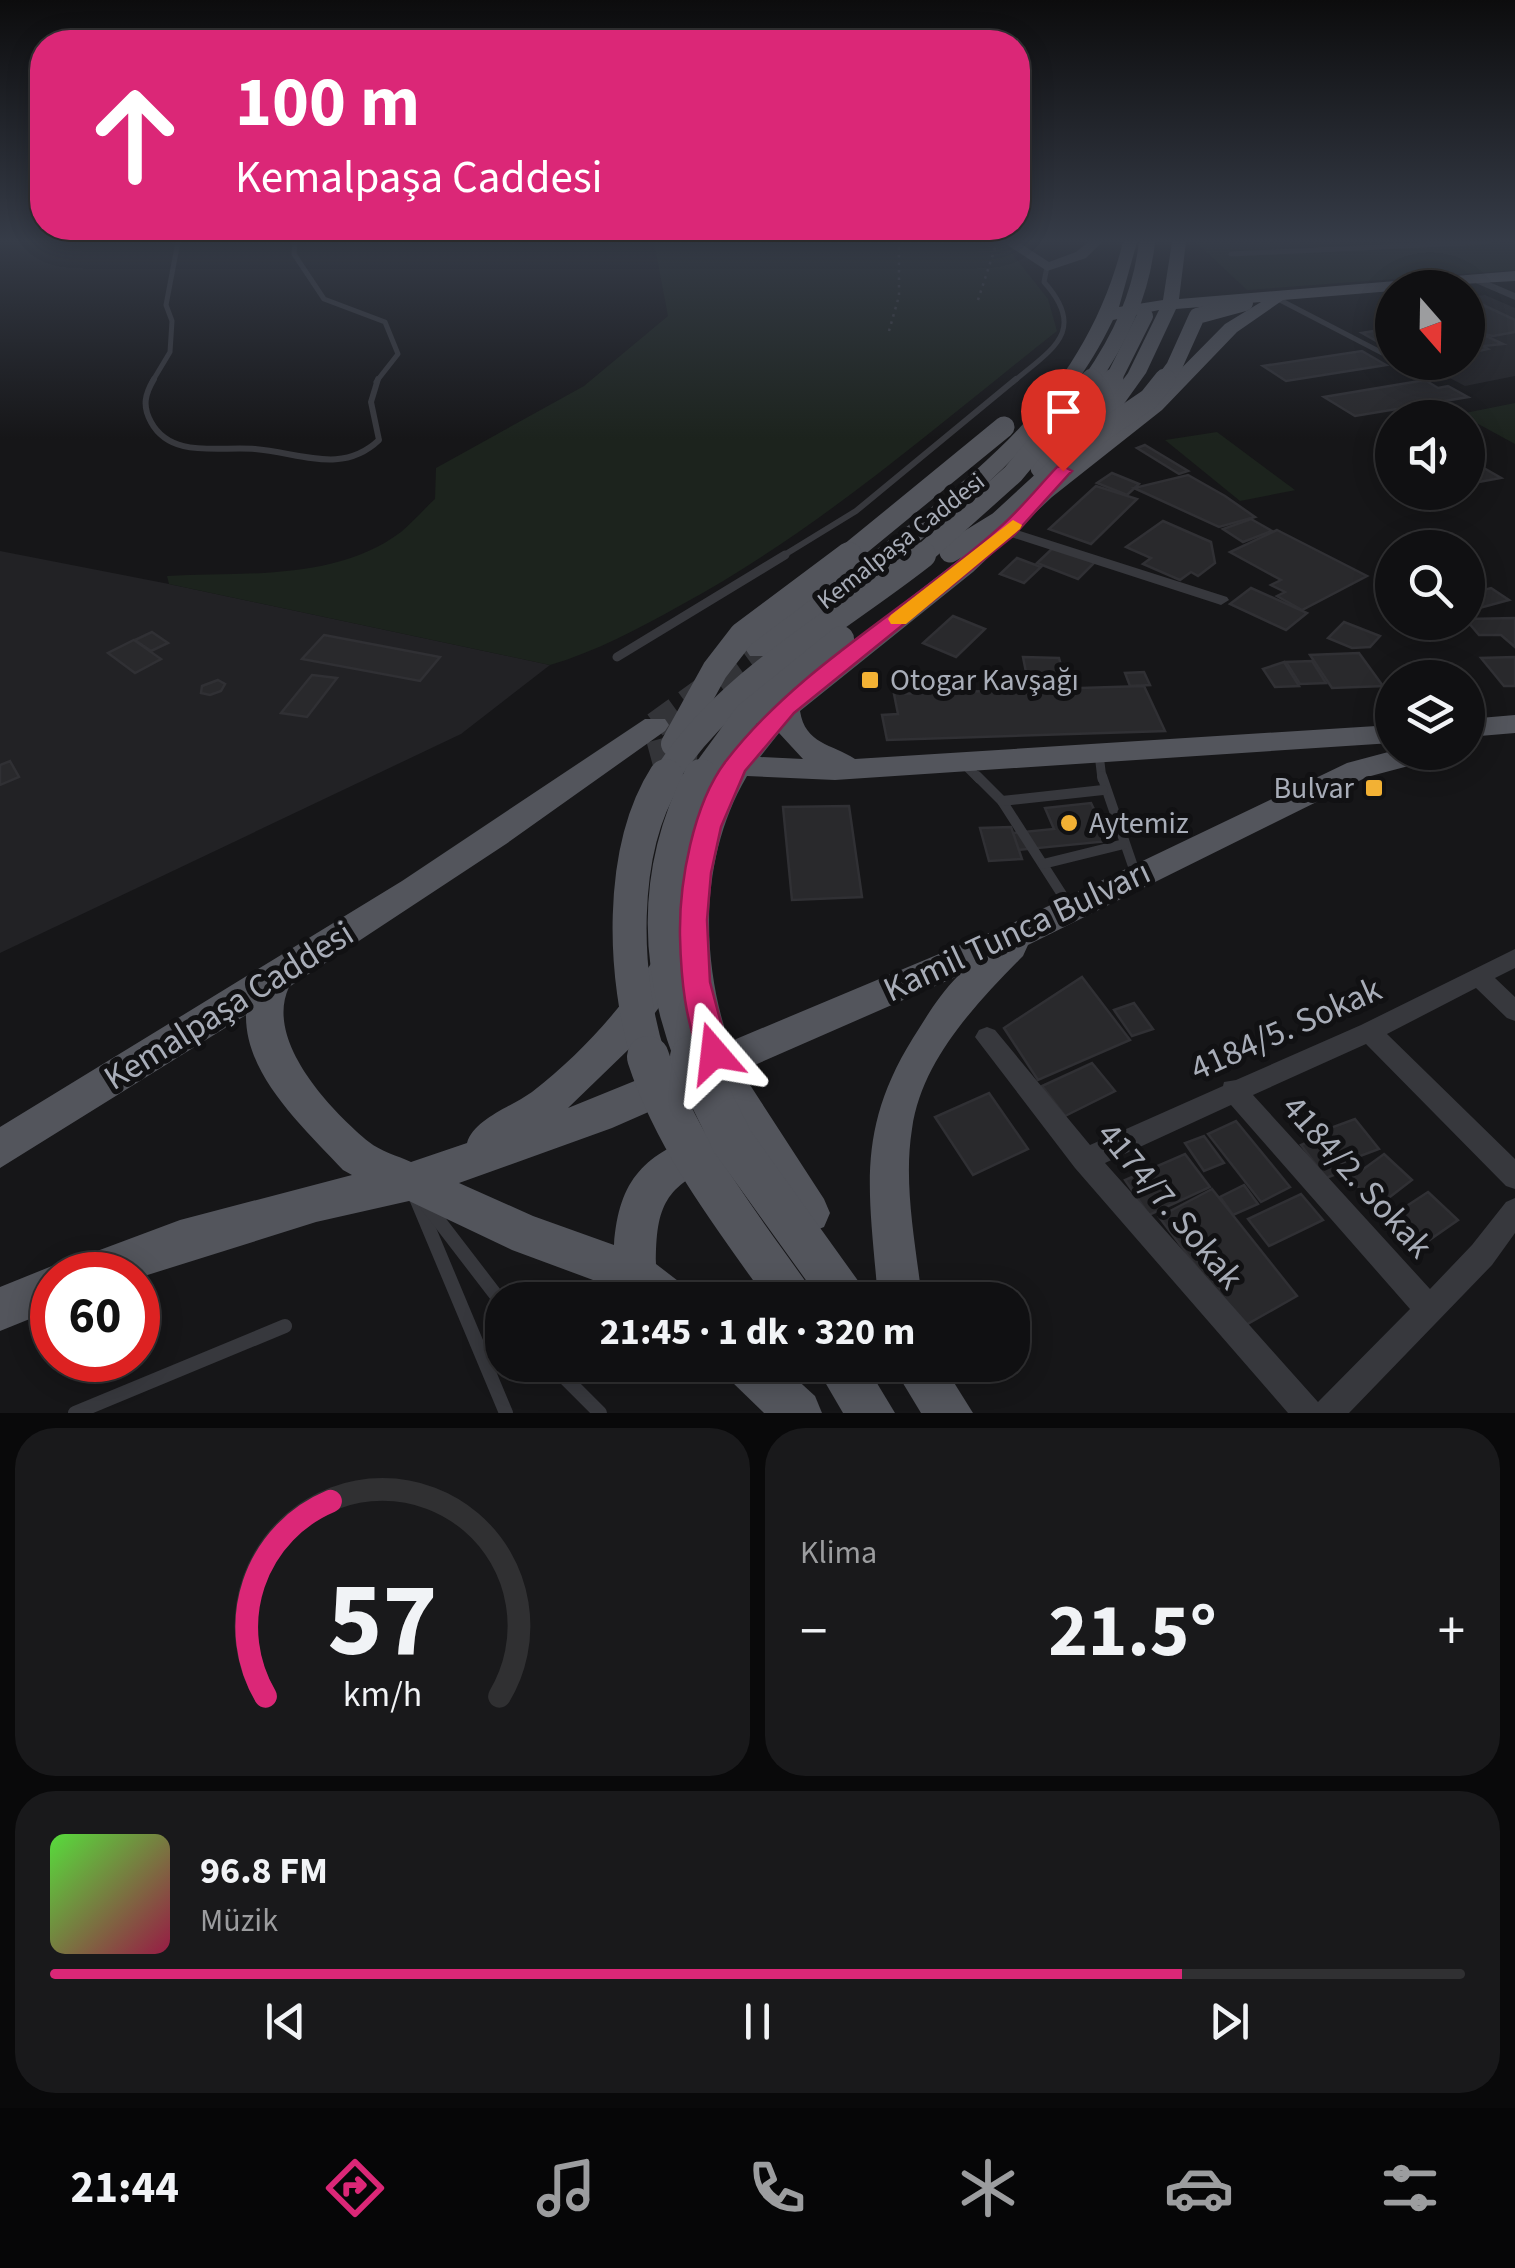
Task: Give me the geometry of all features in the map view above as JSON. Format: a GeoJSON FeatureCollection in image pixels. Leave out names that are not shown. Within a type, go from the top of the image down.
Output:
{"type":"FeatureCollection","features":[{"type":"Feature","properties":{"kind":"main road","name":"Kemalpaşa Caddesi"},"geometry":{"type":"LineString","coordinates":[[758,650],[993,469],[1057,396],[1083,360],[1110,308]]}},
{"type":"Feature","properties":{"kind":"main road"},"geometry":{"type":"LineString","coordinates":[[657,790],[717,711],[764,672],[903,572],[979,507],[1036,450],[1097,374],[1132,308]]}},
{"type":"Feature","properties":{"kind":"main road"},"geometry":{"type":"LineString","coordinates":[[1107,317],[1138,308]]}},
{"type":"Feature","properties":{"kind":"main road"},"geometry":{"type":"LineString","coordinates":[[833,1282],[755,1174],[703,1086],[675,1008],[664,952],[662,907],[668,856],[697,778],[736,725],[950,552],[1072,439],[1114,384],[1150,308]]}},
{"type":"Feature","properties":{"kind":"main road","name":"Kemalpaşa Caddesi"},"geometry":{"type":"LineString","coordinates":[[725,774],[786,708],[999,538],[1040,498],[1109,415],[1136,373],[1167,308]]}},
{"type":"Feature","properties":{"kind":"main road"},"geometry":{"type":"LineString","coordinates":[[1161,324],[1193,308]]}},
{"type":"Feature","properties":{"kind":"main road"},"geometry":{"type":"LineString","coordinates":[[950,552],[999,522],[1086,442],[1150,399],[1174,366],[1197,316],[1232,308]]}},
{"type":"Feature","properties":{"kind":"main road"},"geometry":{"type":"LineString","coordinates":[[1040,498],[1155,406],[1254,308]]}},
{"type":"Feature","properties":{"kind":"main road"},"geometry":{"type":"LineString","coordinates":[[1083,360],[1114,356],[1131,361],[1138,369],[1136,373]]}},
{"type":"Feature","properties":{"kind":"main road"},"geometry":{"type":"LineString","coordinates":[[781,1282],[685,1135],[640,1034],[627,958],[628,938],[633,879],[657,790],[690,712],[742,635],[893,521],[1004,427],[1057,396]]}},
{"type":"Feature","properties":{"kind":"main road"},"geometry":{"type":"LineString","coordinates":[[930,520],[931,538],[947,547],[969,550],[999,538]]}},
{"type":"Feature","properties":{"kind":"main road"},"geometry":{"type":"LineString","coordinates":[[786,708],[788,732],[800,744],[826,758],[864,768]]}},
{"type":"Feature","properties":{"kind":"main road"},"geometry":{"type":"LineString","coordinates":[[1485,727],[1515,724]]}},
{"type":"Feature","properties":{"kind":"main road","name":"Kemalpaşa Caddesi"},"geometry":{"type":"LineString","coordinates":[[0,1149],[277,977],[567,788],[655,725]]}},
{"type":"Feature","properties":{"kind":"main road"},"geometry":{"type":"LineString","coordinates":[[857,1282],[789,1185],[720,1065],[702,1014],[695,982],[695,901],[700,860],[725,774],[1375,735]]}},
{"type":"Feature","properties":{"kind":"main road"},"geometry":{"type":"LineString","coordinates":[[1485,744],[1515,742]]}},
{"type":"Feature","properties":{"kind":"main road"},"geometry":{"type":"LineString","coordinates":[[567,788],[650,755]]}},
{"type":"Feature","properties":{"kind":"main road","name":"Kamil Tunca Bulvarı"},"geometry":{"type":"LineString","coordinates":[[720,1065],[1024,932],[1357,770],[1375,765]]}},
{"type":"Feature","properties":{"kind":"main road"},"geometry":{"type":"LineString","coordinates":[[409,1182],[512,1127],[567,1087],[594,1061],[664,974],[685,935],[695,901]]}},
{"type":"Feature","properties":{"kind":"main road"},"geometry":{"type":"LineString","coordinates":[[898,1282],[889,1178],[892,1128],[907,1081],[961,993],[1024,932]]}},
{"type":"Feature","properties":{"kind":"main road"},"geometry":{"type":"LineString","coordinates":[[277,977],[264,1003],[270,1049],[283,1073],[337,1139],[357,1157],[638,1282]]}},
{"type":"Feature","properties":{"kind":"main road"},"geometry":{"type":"LineString","coordinates":[[153,1252],[316,1202],[409,1182],[598,1116],[720,1065]]}},
{"type":"Feature","properties":{"kind":"main road"},"geometry":{"type":"LineString","coordinates":[[649,1282],[634,1224],[642,1196],[657,1178],[694,1155],[720,1147],[748,1150],[766,1161],[789,1185]]}},
{"type":"Feature","properties":{"kind":"main road"},"geometry":{"type":"LineString","coordinates":[[0,1309],[30,1297]]}},
{"type":"Feature","properties":{"kind":"main road"},"geometry":{"type":"LineString","coordinates":[[765,1382],[798,1413]]}},
{"type":"Feature","properties":{"kind":"main road"},"geometry":{"type":"LineString","coordinates":[[850,1382],[871,1413]]}},
{"type":"Feature","properties":{"kind":"main road"},"geometry":{"type":"LineString","coordinates":[[904,1382],[926,1413]]}},
{"type":"Feature","properties":{"kind":"main road"},"geometry":{"type":"LineString","coordinates":[[927,1382],[949,1413]]}},
{"type":"Feature","properties":{"kind":"street"},"geometry":{"type":"LineString","coordinates":[[999,538],[1221,600]]}},
{"type":"Feature","properties":{"kind":"street","name":"4184/5. Sokak"},"geometry":{"type":"LineString","coordinates":[[1084,1160],[1369,1032],[1515,958]]}},
{"type":"Feature","properties":{"kind":"street"},"geometry":{"type":"LineString","coordinates":[[1479,977],[1515,1011]]}},
{"type":"Feature","properties":{"kind":"street"},"geometry":{"type":"LineString","coordinates":[[1369,1032],[1515,1177]]}},
{"type":"Feature","properties":{"kind":"street","name":"4174/7. Sokak"},"geometry":{"type":"LineString","coordinates":[[987,1037],[1084,1160],[1208,1306],[1308,1413]]}},
{"type":"Feature","properties":{"kind":"street","name":"4184/2. Sokak"},"geometry":{"type":"LineString","coordinates":[[1233,1090],[1430,1310]]}},
{"type":"Feature","properties":{"kind":"street"},"geometry":{"type":"LineString","coordinates":[[1328,1413],[1482,1256],[1515,1210]]}},
{"type":"Feature","properties":{"kind":"lane"},"geometry":{"type":"LineString","coordinates":[[167,308],[172,322],[170,352],[146,392],[146,411],[158,435],[180,447],[255,449],[334,461],[363,455],[379,440],[368,404],[377,379],[398,354],[385,322],[354,308]]}},
{"type":"Feature","properties":{"kind":"lane"},"geometry":{"type":"LineString","coordinates":[[617,657],[856,511],[1064,338],[1064,308]]}},
{"type":"Feature","properties":{"kind":"lane"},"geometry":{"type":"LineString","coordinates":[[1278,308],[1375,351]]}},
{"type":"Feature","properties":{"kind":"lane"},"geometry":{"type":"LineString","coordinates":[[1100,754],[1104,790],[1137,876]]}},
{"type":"Feature","properties":{"kind":"lane"},"geometry":{"type":"LineString","coordinates":[[962,762],[1002,801],[1071,909]]}},
{"type":"Feature","properties":{"kind":"lane"},"geometry":{"type":"LineString","coordinates":[[1002,801],[1104,790]]}},
{"type":"Feature","properties":{"kind":"lane"},"geometry":{"type":"LineString","coordinates":[[1042,864],[1124,844]]}},
{"type":"Feature","properties":{"kind":"lane"},"geometry":{"type":"LineString","coordinates":[[409,1182],[486,1282]]}},
{"type":"Feature","properties":{"kind":"lane"},"geometry":{"type":"LineString","coordinates":[[409,1182],[506,1413]]}},
{"type":"Feature","properties":{"kind":"lane"},"geometry":{"type":"LineString","coordinates":[[78,1412],[285,1326]]}},
{"type":"Feature","properties":{"kind":"lane"},"geometry":{"type":"LineString","coordinates":[[569,1382],[600,1413]]}},
{"type":"Feature","properties":{"kind":"path"},"geometry":{"type":"LineString","coordinates":[[890,330],[896,308]]}},
{"type":"Feature","properties":{"kind":"shaded area"},"geometry":{"type":"Polygon","coordinates":[[[666,308],[1051,308],[1057,331],[875,476],[781,544],[649,623],[550,665],[169,584],[167,576],[288,571],[348,559],[375,548],[401,532],[435,499],[436,468],[584,386],[668,316],[666,308]]]}},
{"type":"Feature","properties":{"kind":"shaded area"},"geometry":{"type":"Polygon","coordinates":[[[1485,308],[1515,308],[1515,376],[1465,386],[1454,380],[1485,380],[1485,308]]]}},
{"type":"Feature","properties":{"kind":"shaded area"},"geometry":{"type":"Polygon","coordinates":[[[1515,403],[1515,444],[1485,428],[1485,409],[1515,403]]]}},
{"type":"Feature","properties":{"kind":"shaded area"},"geometry":{"type":"Polygon","coordinates":[[[1217,432],[1296,490],[1240,501],[1165,440],[1217,432]]]}},
{"type":"Feature","properties":{"kind":"shaded area"},"geometry":{"type":"Polygon","coordinates":[[[0,551],[550,665],[461,734],[0,953],[0,551]]]}},
{"type":"Feature","properties":{"kind":"building"},"geometry":{"type":"Polygon","coordinates":[[[1485,308],[1515,320],[1515,332],[1485,334],[1485,308]]]}},
{"type":"Feature","properties":{"kind":"building"},"geometry":{"type":"Polygon","coordinates":[[[1485,336],[1486,336],[1503,344],[1485,346],[1485,336]]]}},
{"type":"Feature","properties":{"kind":"building"},"geometry":{"type":"Polygon","coordinates":[[[1362,351],[1375,359],[1375,367],[1286,381],[1263,366],[1362,351]]]}},
{"type":"Feature","properties":{"kind":"building"},"geometry":{"type":"Polygon","coordinates":[[[1425,380],[1468,397],[1375,400],[1375,413],[1355,416],[1324,397],[1425,380]]]}},
{"type":"Feature","properties":{"kind":"building"},"geometry":{"type":"Polygon","coordinates":[[[1145,445],[1188,471],[1179,474],[1137,448],[1145,445]]]}},
{"type":"Feature","properties":{"kind":"building"},"geometry":{"type":"Polygon","coordinates":[[[1485,469],[1501,478],[1485,481],[1485,469]]]}},
{"type":"Feature","properties":{"kind":"building"},"geometry":{"type":"Polygon","coordinates":[[[1112,473],[1139,484],[1127,495],[1097,483],[1112,473]]]}},
{"type":"Feature","properties":{"kind":"building"},"geometry":{"type":"Polygon","coordinates":[[[1188,475],[1255,517],[1219,527],[1134,488],[1188,475]]]}},
{"type":"Feature","properties":{"kind":"building"},"geometry":{"type":"Polygon","coordinates":[[[1096,486],[1137,499],[1091,544],[1049,529],[1096,486]]]}},
{"type":"Feature","properties":{"kind":"building"},"geometry":{"type":"Polygon","coordinates":[[[1251,519],[1272,531],[1243,542],[1223,529],[1251,519]]]}},
{"type":"Feature","properties":{"kind":"building"},"geometry":{"type":"Polygon","coordinates":[[[1163,521],[1211,542],[1215,563],[1198,576],[1191,572],[1180,580],[1143,564],[1151,558],[1126,547],[1163,521]]]}},
{"type":"Feature","properties":{"kind":"building"},"geometry":{"type":"Polygon","coordinates":[[[1277,530],[1367,576],[1302,610],[1277,596],[1285,592],[1271,585],[1281,580],[1230,552],[1277,530]]]}},
{"type":"Feature","properties":{"kind":"building"},"geometry":{"type":"Polygon","coordinates":[[[1054,547],[1095,562],[1078,579],[1037,563],[1054,547]]]}},
{"type":"Feature","properties":{"kind":"building"},"geometry":{"type":"Polygon","coordinates":[[[1017,558],[1041,567],[1024,583],[1000,574],[1017,558]]]}},
{"type":"Feature","properties":{"kind":"building"},"geometry":{"type":"Polygon","coordinates":[[[1251,588],[1307,613],[1286,630],[1230,604],[1251,588]]]}},
{"type":"Feature","properties":{"kind":"building"},"geometry":{"type":"Polygon","coordinates":[[[1491,588],[1509,600],[1485,606],[1485,590],[1491,588]]]}},
{"type":"Feature","properties":{"kind":"building"},"geometry":{"type":"Polygon","coordinates":[[[953,616],[985,629],[956,657],[923,643],[953,616]]]}},
{"type":"Feature","properties":{"kind":"building"},"geometry":{"type":"Polygon","coordinates":[[[1515,618],[1515,647],[1501,635],[1485,635],[1485,619],[1515,618]]]}},
{"type":"Feature","properties":{"kind":"building"},"geometry":{"type":"Polygon","coordinates":[[[1344,622],[1375,634],[1376,640],[1370,647],[1352,648],[1328,638],[1344,622]]]}},
{"type":"Feature","properties":{"kind":"building"},"geometry":{"type":"Polygon","coordinates":[[[152,632],[168,643],[151,651],[135,640],[152,632]]]}},
{"type":"Feature","properties":{"kind":"building"},"geometry":{"type":"Polygon","coordinates":[[[324,635],[440,657],[420,681],[302,659],[324,635]]]}},
{"type":"Feature","properties":{"kind":"building"},"geometry":{"type":"Polygon","coordinates":[[[134,640],[161,659],[135,673],[108,653],[134,640]]]}},
{"type":"Feature","properties":{"kind":"building"},"geometry":{"type":"Polygon","coordinates":[[[1359,653],[1375,675],[1375,686],[1332,688],[1310,655],[1359,653]]]}},
{"type":"Feature","properties":{"kind":"building"},"geometry":{"type":"Polygon","coordinates":[[[1023,657],[1059,658],[1063,673],[1026,672],[1023,657]]]}},
{"type":"Feature","properties":{"kind":"building"},"geometry":{"type":"Polygon","coordinates":[[[1515,657],[1515,686],[1504,686],[1481,658],[1515,657]]]}},
{"type":"Feature","properties":{"kind":"building"},"geometry":{"type":"Polygon","coordinates":[[[1312,661],[1326,683],[1300,684],[1286,662],[1312,661]]]}},
{"type":"Feature","properties":{"kind":"building"},"geometry":{"type":"Polygon","coordinates":[[[1284,662],[1299,686],[1275,687],[1263,669],[1284,662]]]}},
{"type":"Feature","properties":{"kind":"building"},"geometry":{"type":"Polygon","coordinates":[[[1144,672],[1150,685],[1130,686],[1125,673],[1144,672]]]}},
{"type":"Feature","properties":{"kind":"building"},"geometry":{"type":"Polygon","coordinates":[[[312,675],[337,678],[307,717],[281,713],[312,675]]]}},
{"type":"Feature","properties":{"kind":"building"},"geometry":{"type":"Polygon","coordinates":[[[218,680],[225,684],[221,691],[201,693],[202,686],[218,680]]]}},
{"type":"Feature","properties":{"kind":"building"},"geometry":{"type":"Polygon","coordinates":[[[1144,686],[1165,731],[887,740],[882,715],[898,714],[894,694],[1144,686]]]}},
{"type":"Feature","properties":{"kind":"building"},"geometry":{"type":"Polygon","coordinates":[[[10,761],[19,777],[0,785],[0,765],[10,761]]]}},
{"type":"Feature","properties":{"kind":"building"},"geometry":{"type":"Polygon","coordinates":[[[1091,803],[1109,841],[1018,850],[1013,833],[1054,829],[1045,808],[1091,803]]]}},
{"type":"Feature","properties":{"kind":"building"},"geometry":{"type":"Polygon","coordinates":[[[849,806],[862,897],[792,900],[783,807],[849,806]]]}},
{"type":"Feature","properties":{"kind":"building"},"geometry":{"type":"Polygon","coordinates":[[[1011,827],[1022,859],[989,861],[980,828],[1011,827]]]}},
{"type":"Feature","properties":{"kind":"building"},"geometry":{"type":"Polygon","coordinates":[[[1082,977],[1130,1040],[1038,1080],[1004,1028],[1082,977]]]}},
{"type":"Feature","properties":{"kind":"building"},"geometry":{"type":"Polygon","coordinates":[[[1134,1003],[1153,1029],[1132,1036],[1114,1010],[1134,1003]]]}},
{"type":"Feature","properties":{"kind":"building"},"geometry":{"type":"Polygon","coordinates":[[[1092,1063],[1115,1091],[1065,1116],[1042,1086],[1092,1063]]]}},
{"type":"Feature","properties":{"kind":"building"},"geometry":{"type":"Polygon","coordinates":[[[989,1093],[1028,1149],[973,1175],[935,1117],[989,1093]]]}},
{"type":"Feature","properties":{"kind":"building"},"geometry":{"type":"Polygon","coordinates":[[[1355,1119],[1379,1149],[1336,1165],[1342,1172],[1326,1178],[1301,1145],[1317,1138],[1314,1134],[1355,1119]]]}},
{"type":"Feature","properties":{"kind":"building"},"geometry":{"type":"Polygon","coordinates":[[[1236,1121],[1290,1187],[1261,1202],[1208,1134],[1236,1121]]]}},
{"type":"Feature","properties":{"kind":"building"},"geometry":{"type":"Polygon","coordinates":[[[1204,1136],[1224,1163],[1204,1171],[1185,1143],[1204,1136]]]}},
{"type":"Feature","properties":{"kind":"building"},"geometry":{"type":"Polygon","coordinates":[[[1185,1154],[1210,1187],[1149,1215],[1125,1180],[1185,1154]]]}},
{"type":"Feature","properties":{"kind":"building"},"geometry":{"type":"Polygon","coordinates":[[[1384,1154],[1412,1180],[1378,1206],[1350,1179],[1384,1154]]]}},
{"type":"Feature","properties":{"kind":"building"},"geometry":{"type":"Polygon","coordinates":[[[1244,1185],[1258,1204],[1233,1215],[1220,1197],[1244,1185]]]}},
{"type":"Feature","properties":{"kind":"building"},"geometry":{"type":"Polygon","coordinates":[[[1212,1189],[1297,1296],[1242,1327],[1159,1217],[1212,1189]]]}},
{"type":"Feature","properties":{"kind":"building"},"geometry":{"type":"Polygon","coordinates":[[[1428,1192],[1458,1220],[1425,1243],[1396,1213],[1428,1192]]]}},
{"type":"Feature","properties":{"kind":"building"},"geometry":{"type":"Polygon","coordinates":[[[1301,1194],[1323,1220],[1269,1246],[1248,1219],[1301,1194]]]}},
{"type":"Feature","properties":{"kind":"tunnel"},"geometry":{"type":"LineString","coordinates":[[655,725],[759,650]]}},
{"type":"Feature","properties":{"kind":"tunnel"},"geometry":{"type":"LineString","coordinates":[[650,755],[676,748],[698,751]]}},
{"type":"Feature","properties":{"kind":"slow traffic"},"geometry":{"type":"LineString","coordinates":[[899,619],[1013,525]]}},
{"type":"Feature","properties":{"kind":"place","name":"Otogar Kavşağı"},"geometry":{"type":"Point","coordinates":[870,680]}},
{"type":"Feature","properties":{"kind":"place","name":"Bulvar"},"geometry":{"type":"Point","coordinates":[1374,788]}},
{"type":"Feature","properties":{"kind":"place","name":"Aytemiz"},"geometry":{"type":"Point","coordinates":[1069,823]}},
{"type":"Feature","properties":{"kind":"route"},"geometry":{"type":"LineString","coordinates":[[714,1053],[695,982],[693,920],[708,827],[719,794],[734,768],[786,708],[1007,531],[1063,471]]}}]}
